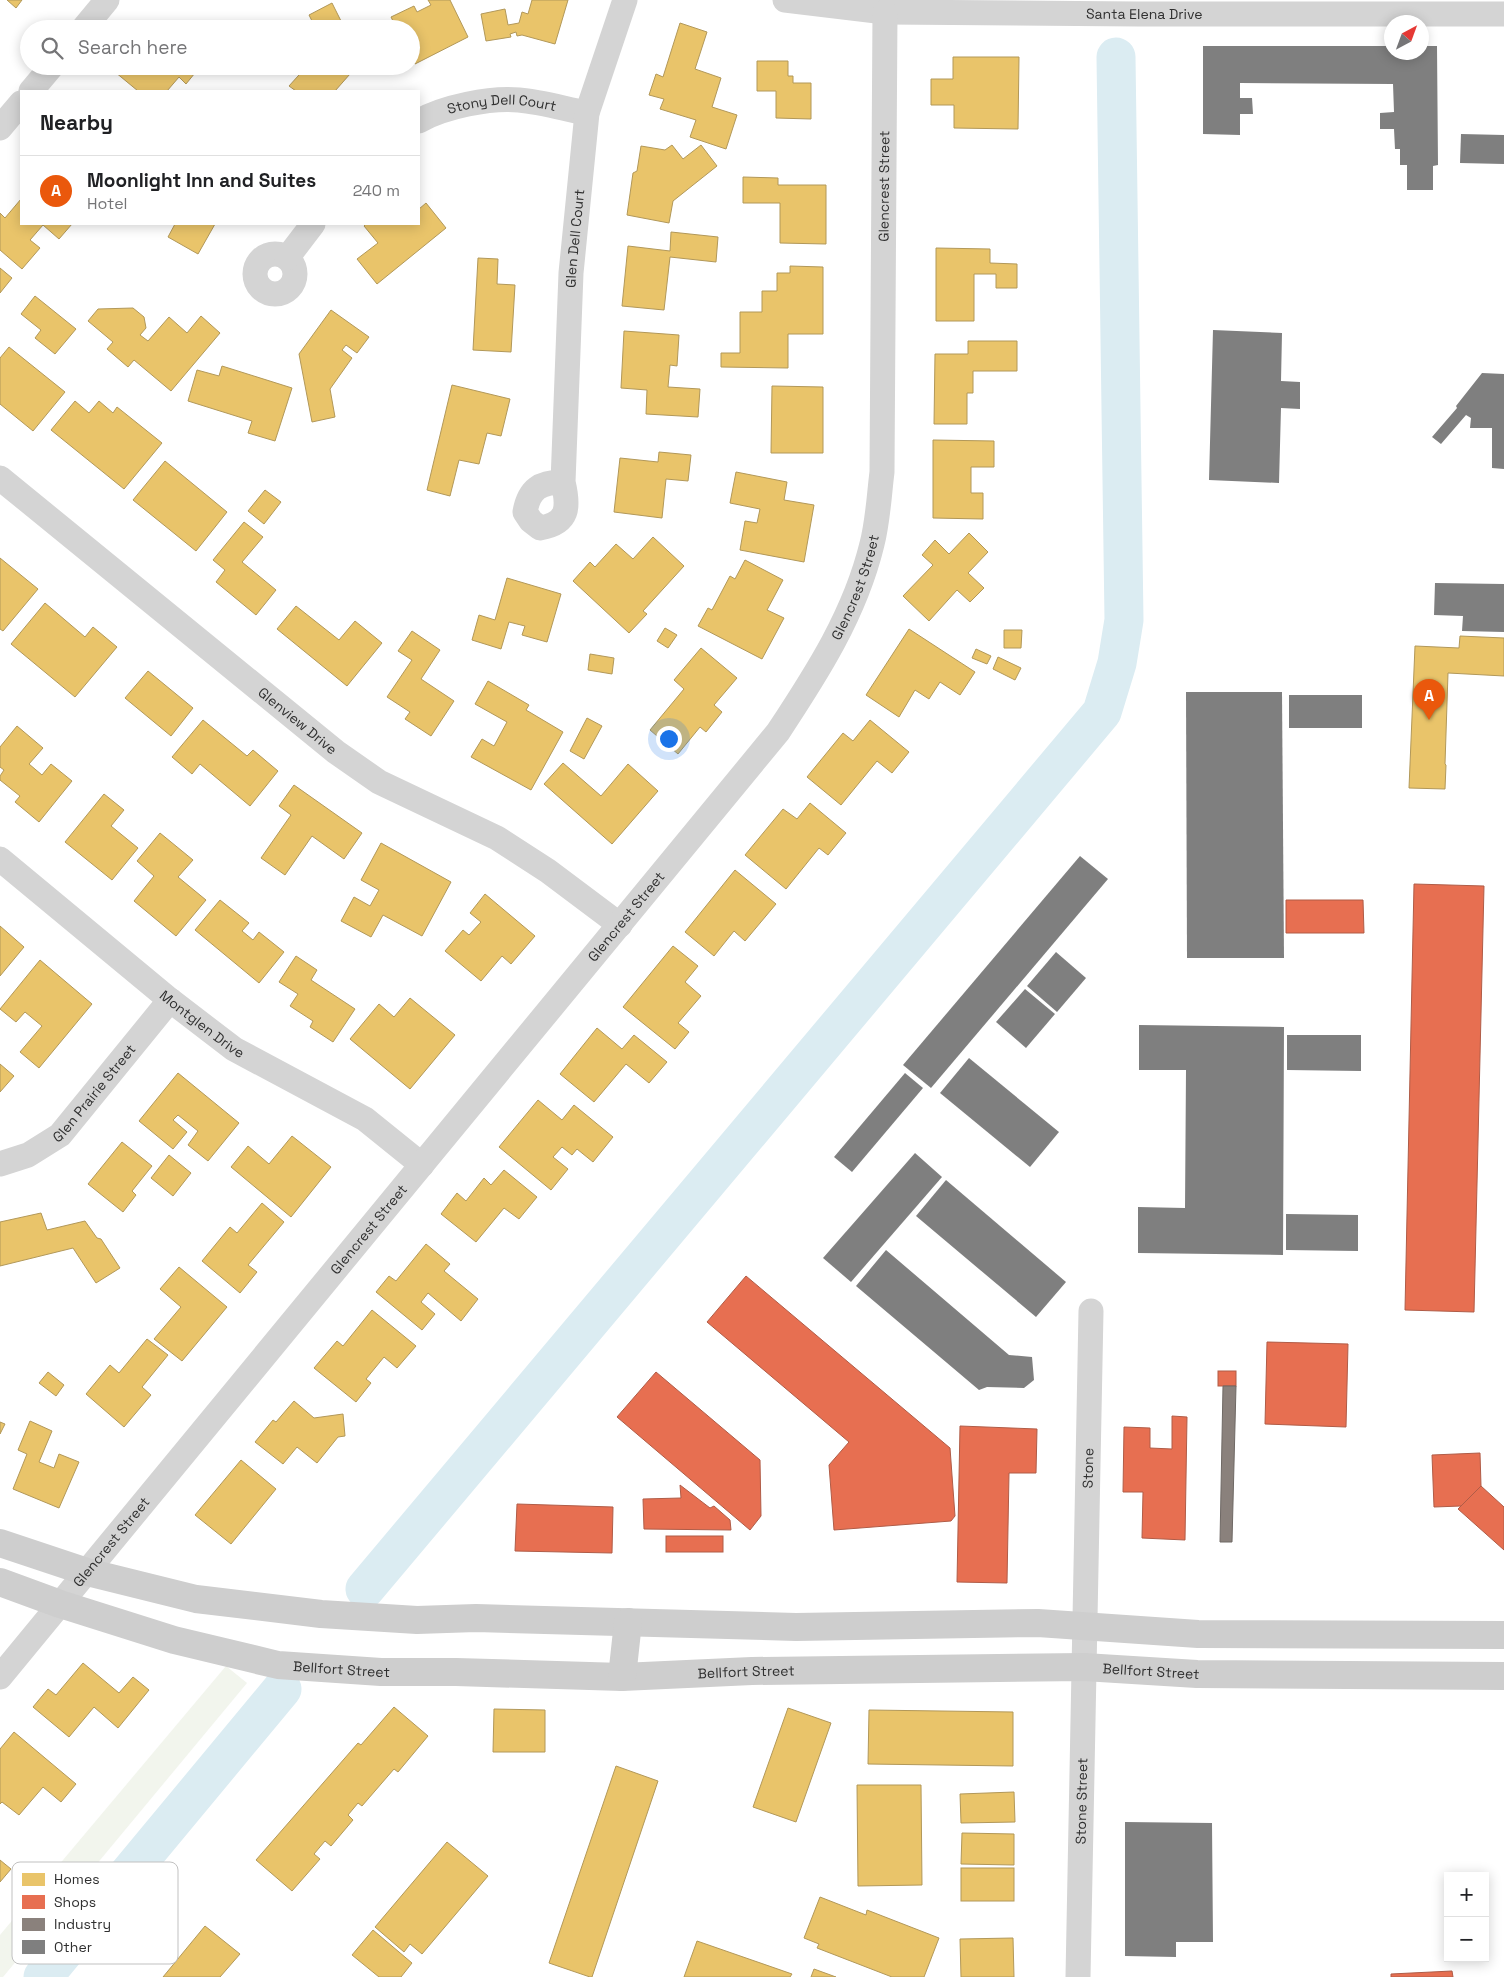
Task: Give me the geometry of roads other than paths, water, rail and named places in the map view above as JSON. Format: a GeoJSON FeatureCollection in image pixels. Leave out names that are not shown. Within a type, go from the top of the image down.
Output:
{"type":"FeatureCollection","features":[{"type":"Feature","properties":{"kind":"main road"},"geometry":{"type":"LineString","coordinates":[[0,1543],[87,1572],[196,1599],[321,1614],[417,1620],[476,1618],[796,1627],[1038,1623],[1198,1634],[1504,1635]]}},
{"type":"Feature","properties":{"kind":"main road","name":"Bellfort Street"},"geometry":{"type":"LineString","coordinates":[[0,1582],[60,1604],[174,1640],[278,1665],[381,1672],[456,1672],[622,1677],[752,1671],[1084,1666],[1197,1674],[1496,1679]]}},
{"type":"Feature","properties":{"kind":"main road"},"geometry":{"type":"LineString","coordinates":[[1467,1635],[1504,1617]]}},
{"type":"Feature","properties":{"kind":"main road"},"geometry":{"type":"LineString","coordinates":[[622,1677],[628,1622]]}},
{"type":"Feature","properties":{"kind":"street"},"geometry":{"type":"LineString","coordinates":[[90,20],[107,0]]}},
{"type":"Feature","properties":{"kind":"street","name":"Glen Dell Court"},"geometry":{"type":"LineString","coordinates":[[563,482],[572,274],[587,113],[626,0]]}},
{"type":"Feature","properties":{"kind":"street","name":"Santa Elena Drive"},"geometry":{"type":"LineString","coordinates":[[785,0],[885,12],[1504,14]]}},
{"type":"Feature","properties":{"kind":"street","name":"Glencrest Street"},"geometry":{"type":"LineString","coordinates":[[0,1677],[778,732],[814,678],[851,609],[872,544],[882,472],[885,12]]}},
{"type":"Feature","properties":{"kind":"street"},"geometry":{"type":"LineString","coordinates":[[32,90],[44,75]]}},
{"type":"Feature","properties":{"kind":"street","name":"Stony Dell Court"},"geometry":{"type":"LineString","coordinates":[[420,121],[453,107],[518,100],[587,113]]}},
{"type":"Feature","properties":{"kind":"street"},"geometry":{"type":"LineString","coordinates":[[0,128],[20,104]]}},
{"type":"Feature","properties":{"kind":"street"},"geometry":{"type":"LineString","coordinates":[[287,258],[312,225]]}},
{"type":"Feature","properties":{"kind":"street","name":"Glenview Drive"},"geometry":{"type":"LineString","coordinates":[[0,478],[336,752],[379,782],[497,838],[548,872],[620,925]]}},
{"type":"Feature","properties":{"kind":"street","name":"Montglen Drive"},"geometry":{"type":"LineString","coordinates":[[0,859],[170,1000],[234,1049],[365,1119],[422,1165]]}},
{"type":"Feature","properties":{"kind":"street","name":"Glen Prairie Street"},"geometry":{"type":"LineString","coordinates":[[0,1164],[28,1156],[60,1135],[170,1000]]}},
{"type":"Feature","properties":{"kind":"street","name":"Stone"},"geometry":{"type":"LineString","coordinates":[[1084,1625],[1091,1311]]}},
{"type":"Feature","properties":{"kind":"street","name":"Stone Street"},"geometry":{"type":"LineString","coordinates":[[1078,1977],[1084,1625]]}},
{"type":"Feature","properties":{"kind":"waterway"},"geometry":{"type":"LineString","coordinates":[[365,1589],[1102,712],[1117,663],[1124,620],[1116,57]]}},
{"type":"Feature","properties":{"kind":"waterway"},"geometry":{"type":"LineString","coordinates":[[138,1862],[282,1689]]}},
{"type":"Feature","properties":{"kind":"waterway"},"geometry":{"type":"LineString","coordinates":[[43,1977],[54,1964]]}},
{"type":"Feature","properties":{"kind":"place","name":"Moonlight Inn and Suites"},"geometry":{"type":"Point","coordinates":[1429,720]}}]}
